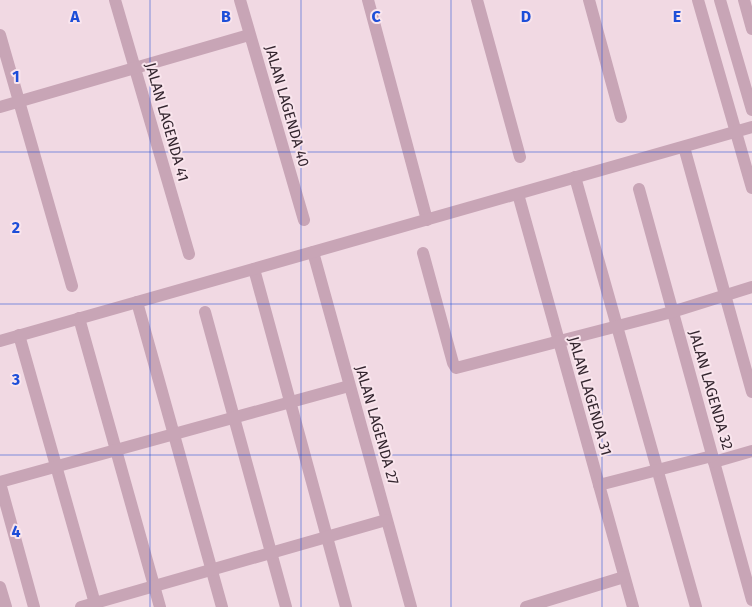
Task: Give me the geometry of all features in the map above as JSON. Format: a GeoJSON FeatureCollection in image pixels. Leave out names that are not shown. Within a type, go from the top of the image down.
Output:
{"type":"FeatureCollection","features":[{"type":"Feature","properties":{"kind":"street","name":"JALAN LAGENDA 41"},"geometry":{"type":"LineString","coordinates":[[116,0],[134,69],[189,254]]}},
{"type":"Feature","properties":{"kind":"street","name":"JALAN LAGENDA 40"},"geometry":{"type":"LineString","coordinates":[[240,0],[304,220]]}},
{"type":"Feature","properties":{"kind":"street"},"geometry":{"type":"LineString","coordinates":[[368,0],[427,220]]}},
{"type":"Feature","properties":{"kind":"street"},"geometry":{"type":"LineString","coordinates":[[477,0],[520,156]]}},
{"type":"Feature","properties":{"kind":"street"},"geometry":{"type":"LineString","coordinates":[[589,0],[621,117]]}},
{"type":"Feature","properties":{"kind":"street"},"geometry":{"type":"LineString","coordinates":[[698,0],[752,188]]}},
{"type":"Feature","properties":{"kind":"street"},"geometry":{"type":"LineString","coordinates":[[720,0],[752,110]]}},
{"type":"Feature","properties":{"kind":"street"},"geometry":{"type":"LineString","coordinates":[[744,0],[752,29]]}},
{"type":"Feature","properties":{"kind":"street"},"geometry":{"type":"LineString","coordinates":[[0,35],[72,286]]}},
{"type":"Feature","properties":{"kind":"street"},"geometry":{"type":"LineString","coordinates":[[0,106],[249,35]]}},
{"type":"Feature","properties":{"kind":"street"},"geometry":{"type":"LineString","coordinates":[[0,341],[752,127]]}},
{"type":"Feature","properties":{"kind":"street"},"geometry":{"type":"LineString","coordinates":[[684,146],[752,392]]}},
{"type":"Feature","properties":{"kind":"street"},"geometry":{"type":"LineString","coordinates":[[575,178],[696,607]]}},
{"type":"Feature","properties":{"kind":"street","name":"JALAN LAGENDA 32"},"geometry":{"type":"LineString","coordinates":[[639,189],[752,600]]}},
{"type":"Feature","properties":{"kind":"street","name":"JALAN LAGENDA 31"},"geometry":{"type":"LineString","coordinates":[[518,194],[633,607]]}},
{"type":"Feature","properties":{"kind":"street","name":"JALAN LAGENDA 27"},"geometry":{"type":"LineString","coordinates":[[313,252],[411,607]]}},
{"type":"Feature","properties":{"kind":"street"},"geometry":{"type":"LineString","coordinates":[[423,254],[456,368],[672,312],[752,287]]}},
{"type":"Feature","properties":{"kind":"street"},"geometry":{"type":"LineString","coordinates":[[254,269],[346,607]]}},
{"type":"Feature","properties":{"kind":"street"},"geometry":{"type":"LineString","coordinates":[[137,302],[222,607]]}},
{"type":"Feature","properties":{"kind":"street"},"geometry":{"type":"LineString","coordinates":[[205,312],[286,607]]}},
{"type":"Feature","properties":{"kind":"street"},"geometry":{"type":"LineString","coordinates":[[79,318],[160,607]]}},
{"type":"Feature","properties":{"kind":"street"},"geometry":{"type":"LineString","coordinates":[[19,335],[95,605]]}},
{"type":"Feature","properties":{"kind":"street"},"geometry":{"type":"LineString","coordinates":[[34,607],[0,482],[349,386]]}},
{"type":"Feature","properties":{"kind":"street"},"geometry":{"type":"LineString","coordinates":[[599,485],[658,470],[752,451]]}},
{"type":"Feature","properties":{"kind":"street"},"geometry":{"type":"LineString","coordinates":[[81,607],[95,605],[154,585],[386,520]]}},
{"type":"Feature","properties":{"kind":"street"},"geometry":{"type":"LineString","coordinates":[[526,607],[624,577]]}},
{"type":"Feature","properties":{"kind":"street"},"geometry":{"type":"LineString","coordinates":[[0,587],[6,607]]}}]}
